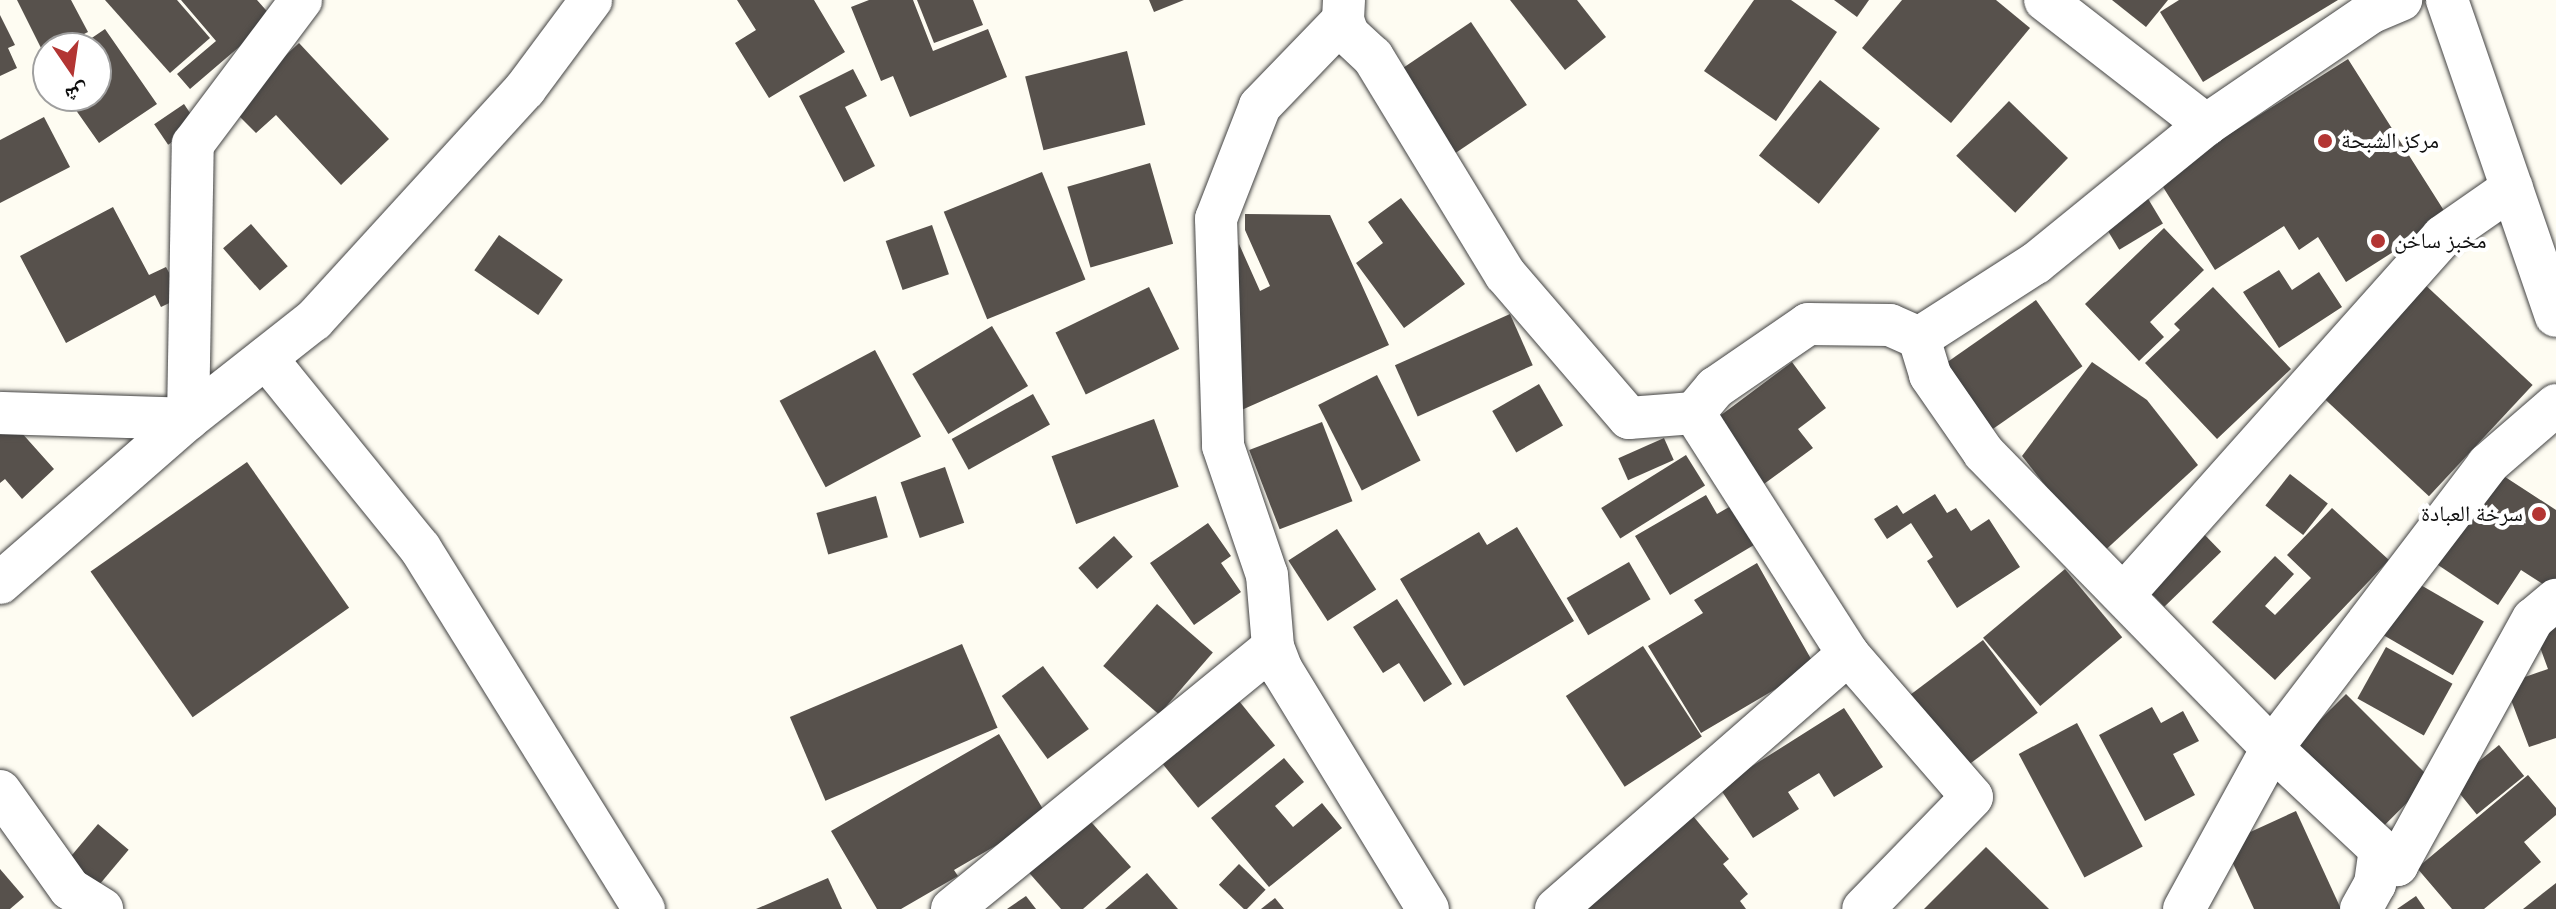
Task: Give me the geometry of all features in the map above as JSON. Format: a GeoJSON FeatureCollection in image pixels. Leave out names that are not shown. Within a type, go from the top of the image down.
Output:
{"type":"FeatureCollection","features":[{"type":"Feature","properties":{"kind":"street"},"geometry":{"type":"LineString","coordinates":[[188,419],[193,144],[301,0]]}},
{"type":"Feature","properties":{"kind":"street"},"geometry":{"type":"LineString","coordinates":[[0,583],[188,419],[314,320],[525,89],[591,0]]}},
{"type":"Feature","properties":{"kind":"street"},"geometry":{"type":"LineString","coordinates":[[2045,0],[2206,125]]}},
{"type":"Feature","properties":{"kind":"street"},"geometry":{"type":"LineString","coordinates":[[1919,338],[2036,263],[2206,125],[2370,13],[2401,0]]}},
{"type":"Feature","properties":{"kind":"street"},"geometry":{"type":"LineString","coordinates":[[2447,0],[2556,316]]}},
{"type":"Feature","properties":{"kind":"street"},"geometry":{"type":"LineString","coordinates":[[1344,10],[1348,34],[1373,57],[1505,274],[1629,418],[1694,413],[1715,388],[1808,324],[1890,325],[1919,338],[1930,375],[1984,453],[2125,593],[2272,748],[2397,865]]}},
{"type":"Feature","properties":{"kind":"street"},"geometry":{"type":"LineString","coordinates":[[1344,10],[1260,106],[1216,219],[1223,446],[1267,575],[1273,647],[1282,670],[1428,909]]}},
{"type":"Feature","properties":{"kind":"street"},"geometry":{"type":"LineString","coordinates":[[2125,593],[2443,236],[2512,188]]}},
{"type":"Feature","properties":{"kind":"street"},"geometry":{"type":"LineString","coordinates":[[266,358],[420,548],[644,909]]}},
{"type":"Feature","properties":{"kind":"street"},"geometry":{"type":"LineString","coordinates":[[2189,906],[2272,748],[2488,464],[2556,405]]}},
{"type":"Feature","properties":{"kind":"street"},"geometry":{"type":"LineString","coordinates":[[0,413],[188,419]]}},
{"type":"Feature","properties":{"kind":"street"},"geometry":{"type":"LineString","coordinates":[[1694,413],[1848,654],[1972,797],[1863,909]]}},
{"type":"Feature","properties":{"kind":"street"},"geometry":{"type":"LineString","coordinates":[[2397,865],[2533,619],[2556,600]]}},
{"type":"Feature","properties":{"kind":"street"},"geometry":{"type":"LineString","coordinates":[[952,909],[1273,647]]}},
{"type":"Feature","properties":{"kind":"street"},"geometry":{"type":"LineString","coordinates":[[1556,909],[1848,654]]}},
{"type":"Feature","properties":{"kind":"street"},"geometry":{"type":"LineString","coordinates":[[0,791],[70,889],[102,909]]}},
{"type":"Feature","properties":{"kind":"street"},"geometry":{"type":"LineString","coordinates":[[2361,909],[2375,884],[2379,857],[2397,865]]}},
{"type":"Feature","properties":{"kind":"building"},"geometry":{"type":"Polygon","coordinates":[[[17,0],[71,0],[88,32],[33,32],[17,0]]]}},
{"type":"Feature","properties":{"kind":"building"},"geometry":{"type":"Polygon","coordinates":[[[105,0],[177,0],[210,38],[170,73],[105,0]]]}},
{"type":"Feature","properties":{"kind":"building"},"geometry":{"type":"Polygon","coordinates":[[[181,0],[257,0],[273,18],[190,89],[177,74],[216,41],[181,0]]]}},
{"type":"Feature","properties":{"kind":"building"},"geometry":{"type":"Polygon","coordinates":[[[737,0],[814,0],[845,52],[769,98],[735,43],[756,30],[737,0]]]}},
{"type":"Feature","properties":{"kind":"building"},"geometry":{"type":"Polygon","coordinates":[[[869,0],[913,0],[933,51],[988,29],[1007,77],[910,117],[893,76],[881,81],[851,7],[869,0]]]}},
{"type":"Feature","properties":{"kind":"building"},"geometry":{"type":"Polygon","coordinates":[[[917,0],[973,0],[983,25],[934,43],[917,0]]]}},
{"type":"Feature","properties":{"kind":"building"},"geometry":{"type":"Polygon","coordinates":[[[1149,0],[1184,0],[1154,12],[1149,0]]]}},
{"type":"Feature","properties":{"kind":"building"},"geometry":{"type":"Polygon","coordinates":[[[1510,0],[1577,0],[1606,37],[1565,70],[1510,0]]]}},
{"type":"Feature","properties":{"kind":"building"},"geometry":{"type":"Polygon","coordinates":[[[1754,0],[1791,0],[1837,32],[1776,121],[1704,71],[1754,0]]]}},
{"type":"Feature","properties":{"kind":"building"},"geometry":{"type":"Polygon","coordinates":[[[1834,0],[1869,0],[1857,17],[1834,0]]]}},
{"type":"Feature","properties":{"kind":"building"},"geometry":{"type":"Polygon","coordinates":[[[1902,0],[1996,0],[2030,28],[1951,123],[1862,48],[1902,0]]]}},
{"type":"Feature","properties":{"kind":"building"},"geometry":{"type":"Polygon","coordinates":[[[2112,0],[2168,0],[2146,27],[2112,0]]]}},
{"type":"Feature","properties":{"kind":"building"},"geometry":{"type":"Polygon","coordinates":[[[2179,0],[2338,0],[2203,82],[2160,12],[2179,0]]]}},
{"type":"Feature","properties":{"kind":"building"},"geometry":{"type":"Polygon","coordinates":[[[0,15],[15,45],[8,48],[17,68],[0,76],[0,15]]]}},
{"type":"Feature","properties":{"kind":"building"},"geometry":{"type":"Polygon","coordinates":[[[1471,22],[1527,105],[1455,154],[1399,71],[1471,22]]]}},
{"type":"Feature","properties":{"kind":"building"},"geometry":{"type":"Polygon","coordinates":[[[112,39],[157,104],[99,143],[77,112],[112,112],[112,39]]]}},
{"type":"Feature","properties":{"kind":"building"},"geometry":{"type":"Polygon","coordinates":[[[299,43],[389,139],[341,185],[276,115],[256,133],[230,107],[299,43]]]}},
{"type":"Feature","properties":{"kind":"building"},"geometry":{"type":"Polygon","coordinates":[[[1127,51],[1145,125],[1044,150],[1025,76],[1127,51]]]}},
{"type":"Feature","properties":{"kind":"building"},"geometry":{"type":"Polygon","coordinates":[[[2348,59],[2448,217],[2346,282],[2318,237],[2299,250],[2284,226],[2215,270],[2158,179],[2348,59]]]}},
{"type":"Feature","properties":{"kind":"building"},"geometry":{"type":"Polygon","coordinates":[[[853,69],[867,96],[845,107],[875,166],[844,182],[799,96],[853,69]]]}},
{"type":"Feature","properties":{"kind":"building"},"geometry":{"type":"Polygon","coordinates":[[[1820,80],[1880,128],[1819,204],[1759,155],[1820,80]]]}},
{"type":"Feature","properties":{"kind":"building"},"geometry":{"type":"Polygon","coordinates":[[[2009,101],[2068,158],[2015,213],[1956,156],[2009,101]]]}},
{"type":"Feature","properties":{"kind":"building"},"geometry":{"type":"Polygon","coordinates":[[[184,104],[198,125],[168,145],[154,124],[184,104]]]}},
{"type":"Feature","properties":{"kind":"building"},"geometry":{"type":"Polygon","coordinates":[[[44,117],[70,167],[0,203],[0,140],[44,117]]]}},
{"type":"Feature","properties":{"kind":"building"},"geometry":{"type":"Polygon","coordinates":[[[1150,163],[1173,244],[1090,267],[1067,187],[1150,163]]]}},
{"type":"Feature","properties":{"kind":"building"},"geometry":{"type":"Polygon","coordinates":[[[1042,172],[1085,280],[987,319],[944,212],[1042,172]]]}},
{"type":"Feature","properties":{"kind":"building"},"geometry":{"type":"Polygon","coordinates":[[[2147,197],[2163,224],[2119,250],[2103,223],[2147,197]]]}},
{"type":"Feature","properties":{"kind":"building"},"geometry":{"type":"Polygon","coordinates":[[[1401,198],[1465,284],[1404,328],[1356,263],[1383,243],[1368,222],[1401,198]]]}},
{"type":"Feature","properties":{"kind":"building"},"geometry":{"type":"Polygon","coordinates":[[[113,207],[149,275],[166,267],[182,297],[161,307],[155,295],[66,343],[20,256],[113,207]]]}},
{"type":"Feature","properties":{"kind":"building"},"geometry":{"type":"Polygon","coordinates":[[[1245,214],[1330,215],[1389,345],[1237,412],[1239,244],[1260,291],[1270,286],[1245,230],[1245,214]]]}},
{"type":"Feature","properties":{"kind":"building"},"geometry":{"type":"Polygon","coordinates":[[[251,224],[288,266],[260,291],[223,248],[251,224]]]}},
{"type":"Feature","properties":{"kind":"building"},"geometry":{"type":"Polygon","coordinates":[[[932,225],[949,274],[903,290],[886,241],[932,225]]]}},
{"type":"Feature","properties":{"kind":"building"},"geometry":{"type":"Polygon","coordinates":[[[2164,228],[2204,270],[2150,322],[2164,337],[2139,361],[2085,304],[2164,228]]]}},
{"type":"Feature","properties":{"kind":"building"},"geometry":{"type":"Polygon","coordinates":[[[499,235],[563,280],[538,315],[474,270],[499,235]]]}},
{"type":"Feature","properties":{"kind":"building"},"geometry":{"type":"Polygon","coordinates":[[[2279,270],[2292,290],[2319,272],[2342,307],[2279,348],[2243,292],[2279,270]]]}},
{"type":"Feature","properties":{"kind":"building"},"geometry":{"type":"Polygon","coordinates":[[[2420,280],[2533,385],[2429,496],[2316,391],[2420,280]]]}},
{"type":"Feature","properties":{"kind":"building"},"geometry":{"type":"Polygon","coordinates":[[[1149,287],[1179,349],[1086,395],[1056,333],[1149,287]]]}},
{"type":"Feature","properties":{"kind":"building"},"geometry":{"type":"Polygon","coordinates":[[[2213,287],[2291,369],[2217,439],[2145,363],[2180,330],[2174,324],[2213,287]]]}},
{"type":"Feature","properties":{"kind":"building"},"geometry":{"type":"Polygon","coordinates":[[[2036,300],[2082,366],[1979,439],[1933,372],[2036,300]]]}},
{"type":"Feature","properties":{"kind":"building"},"geometry":{"type":"Polygon","coordinates":[[[1510,314],[1533,365],[1418,416],[1395,365],[1510,314]]]}},
{"type":"Feature","properties":{"kind":"building"},"geometry":{"type":"Polygon","coordinates":[[[992,326],[1028,386],[948,434],[912,374],[992,326]]]}},
{"type":"Feature","properties":{"kind":"building"},"geometry":{"type":"Polygon","coordinates":[[[875,350],[921,437],[826,487],[780,401],[875,350]]]}},
{"type":"Feature","properties":{"kind":"building"},"geometry":{"type":"Polygon","coordinates":[[[1792,362],[1826,408],[1798,429],[1813,448],[1753,492],[1705,427],[1792,362]]]}},
{"type":"Feature","properties":{"kind":"building"},"geometry":{"type":"Polygon","coordinates":[[[2092,362],[2147,400],[2198,465],[2100,555],[2022,456],[2092,362]]]}},
{"type":"Feature","properties":{"kind":"building"},"geometry":{"type":"Polygon","coordinates":[[[1377,375],[1421,461],[1362,490],[1318,405],[1377,375]]]}},
{"type":"Feature","properties":{"kind":"building"},"geometry":{"type":"Polygon","coordinates":[[[1539,384],[1563,426],[1516,453],[1492,411],[1539,384]]]}},
{"type":"Feature","properties":{"kind":"building"},"geometry":{"type":"Polygon","coordinates":[[[1033,394],[1050,425],[969,470],[952,439],[1033,394]]]}},
{"type":"Feature","properties":{"kind":"building"},"geometry":{"type":"Polygon","coordinates":[[[1154,419],[1179,487],[1076,524],[1052,456],[1154,419]]]}},
{"type":"Feature","properties":{"kind":"building"},"geometry":{"type":"Polygon","coordinates":[[[12,422],[54,469],[22,499],[5,479],[0,483],[0,433],[12,422]]]}},
{"type":"Feature","properties":{"kind":"building"},"geometry":{"type":"Polygon","coordinates":[[[1322,422],[1352,501],[1280,529],[1249,450],[1322,422]]]}},
{"type":"Feature","properties":{"kind":"building"},"geometry":{"type":"Polygon","coordinates":[[[1664,438],[1674,460],[1628,480],[1618,458],[1664,438]]]}},
{"type":"Feature","properties":{"kind":"building"},"geometry":{"type":"Polygon","coordinates":[[[1686,455],[1705,486],[1620,539],[1601,508],[1686,455]]]}},
{"type":"Feature","properties":{"kind":"building"},"geometry":{"type":"Polygon","coordinates":[[[247,462],[349,608],[193,717],[91,572],[247,462]]]}},
{"type":"Feature","properties":{"kind":"building"},"geometry":{"type":"Polygon","coordinates":[[[945,467],[964,523],[920,538],[901,482],[945,467]]]}},
{"type":"Feature","properties":{"kind":"building"},"geometry":{"type":"Polygon","coordinates":[[[2496,471],[2556,510],[2556,585],[2552,590],[2521,570],[2498,605],[2435,563],[2496,471]]]}},
{"type":"Feature","properties":{"kind":"building"},"geometry":{"type":"Polygon","coordinates":[[[2290,474],[2328,504],[2303,535],[2265,506],[2290,474]]]}},
{"type":"Feature","properties":{"kind":"building"},"geometry":{"type":"Polygon","coordinates":[[[1935,494],[1947,513],[1956,508],[1971,531],[1989,519],[2020,567],[1957,608],[1927,561],[1933,557],[1911,523],[1887,539],[1874,519],[1897,505],[1903,514],[1935,494]]]}},
{"type":"Feature","properties":{"kind":"building"},"geometry":{"type":"Polygon","coordinates":[[[1706,495],[1717,514],[1736,503],[1759,542],[1670,595],[1635,536],[1706,495]]]}},
{"type":"Feature","properties":{"kind":"building"},"geometry":{"type":"Polygon","coordinates":[[[876,496],[888,537],[828,554],[816,513],[876,496]]]}},
{"type":"Feature","properties":{"kind":"building"},"geometry":{"type":"Polygon","coordinates":[[[2332,508],[2389,560],[2275,680],[2212,622],[2275,556],[2294,574],[2265,606],[2275,615],[2311,578],[2287,555],[2332,508]]]}},
{"type":"Feature","properties":{"kind":"building"},"geometry":{"type":"Polygon","coordinates":[[[1208,523],[1231,556],[1221,563],[1241,592],[1194,625],[1150,563],[1208,523]]]}},
{"type":"Feature","properties":{"kind":"building"},"geometry":{"type":"Polygon","coordinates":[[[1517,527],[1574,621],[1464,686],[1400,579],[1479,532],[1487,545],[1517,527]]]}},
{"type":"Feature","properties":{"kind":"building"},"geometry":{"type":"Polygon","coordinates":[[[1337,529],[1376,589],[1328,621],[1288,561],[1337,529]]]}},
{"type":"Feature","properties":{"kind":"building"},"geometry":{"type":"Polygon","coordinates":[[[2201,531],[2221,552],[2164,607],[2144,586],[2201,531]]]}},
{"type":"Feature","properties":{"kind":"building"},"geometry":{"type":"Polygon","coordinates":[[[1114,536],[1133,557],[1097,589],[1078,568],[1114,536]]]}},
{"type":"Feature","properties":{"kind":"building"},"geometry":{"type":"Polygon","coordinates":[[[1629,562],[1650,599],[1588,635],[1567,598],[1629,562]]]}},
{"type":"Feature","properties":{"kind":"building"},"geometry":{"type":"Polygon","coordinates":[[[1757,563],[1815,666],[1701,733],[1648,646],[1703,613],[1694,600],[1757,563]]]}},
{"type":"Feature","properties":{"kind":"building"},"geometry":{"type":"Polygon","coordinates":[[[2065,569],[2122,637],[2040,706],[1983,638],[2065,569]]]}},
{"type":"Feature","properties":{"kind":"building"},"geometry":{"type":"Polygon","coordinates":[[[2412,580],[2484,622],[2453,675],[2381,634],[2412,580]]]}},
{"type":"Feature","properties":{"kind":"building"},"geometry":{"type":"Polygon","coordinates":[[[1397,599],[1452,684],[1424,702],[1399,663],[1383,673],[1353,627],[1397,599]]]}},
{"type":"Feature","properties":{"kind":"building"},"geometry":{"type":"Polygon","coordinates":[[[1157,604],[1213,653],[1159,714],[1103,666],[1157,604]]]}},
{"type":"Feature","properties":{"kind":"building"},"geometry":{"type":"Polygon","coordinates":[[[2556,623],[2556,738],[2529,747],[2505,684],[2548,669],[2534,631],[2556,623]]]}},
{"type":"Feature","properties":{"kind":"building"},"geometry":{"type":"Polygon","coordinates":[[[1983,640],[2038,713],[1961,770],[1906,698],[1983,640]]]}},
{"type":"Feature","properties":{"kind":"building"},"geometry":{"type":"Polygon","coordinates":[[[962,644],[998,728],[825,801],[790,717],[962,644]]]}},
{"type":"Feature","properties":{"kind":"building"},"geometry":{"type":"Polygon","coordinates":[[[1643,646],[1702,737],[1625,787],[1566,696],[1643,646]]]}},
{"type":"Feature","properties":{"kind":"building"},"geometry":{"type":"Polygon","coordinates":[[[2386,647],[2452,684],[2424,735],[2357,699],[2386,647]]]}},
{"type":"Feature","properties":{"kind":"building"},"geometry":{"type":"Polygon","coordinates":[[[1043,666],[1089,729],[1048,759],[1002,696],[1043,666]]]}},
{"type":"Feature","properties":{"kind":"building"},"geometry":{"type":"Polygon","coordinates":[[[1231,691],[1275,745],[1198,808],[1154,753],[1231,691]]]}},
{"type":"Feature","properties":{"kind":"building"},"geometry":{"type":"Polygon","coordinates":[[[2346,694],[2431,779],[2375,835],[2290,750],[2346,694]]]}},
{"type":"Feature","properties":{"kind":"building"},"geometry":{"type":"Polygon","coordinates":[[[2152,707],[2161,723],[2183,711],[2199,741],[2173,754],[2195,795],[2145,821],[2099,735],[2152,707]]]}},
{"type":"Feature","properties":{"kind":"building"},"geometry":{"type":"Polygon","coordinates":[[[1844,708],[1883,767],[1834,797],[1819,773],[1788,792],[1799,809],[1753,838],[1719,787],[1844,708]]]}},
{"type":"Feature","properties":{"kind":"building"},"geometry":{"type":"Polygon","coordinates":[[[2077,723],[2143,847],[2084,878],[2019,754],[2077,723]]]}},
{"type":"Feature","properties":{"kind":"building"},"geometry":{"type":"Polygon","coordinates":[[[999,734],[1047,816],[954,870],[958,876],[901,909],[877,909],[831,831],[999,734]]]}},
{"type":"Feature","properties":{"kind":"building"},"geometry":{"type":"Polygon","coordinates":[[[2499,745],[2524,776],[2477,814],[2452,783],[2499,745]]]}},
{"type":"Feature","properties":{"kind":"building"},"geometry":{"type":"Polygon","coordinates":[[[1284,758],[1304,782],[1275,806],[1293,827],[1322,803],[1342,828],[1269,887],[1211,818],[1284,758]]]}},
{"type":"Feature","properties":{"kind":"building"},"geometry":{"type":"Polygon","coordinates":[[[2528,775],[2556,808],[2556,815],[2524,842],[2541,862],[2484,909],[2452,909],[2417,868],[2528,775]]]}},
{"type":"Feature","properties":{"kind":"building"},"geometry":{"type":"Polygon","coordinates":[[[1688,810],[1729,859],[1723,864],[1748,894],[1740,901],[1746,909],[1576,909],[1688,810]]]}},
{"type":"Feature","properties":{"kind":"building"},"geometry":{"type":"Polygon","coordinates":[[[2296,811],[2341,909],[2254,909],[2224,844],[2296,811]]]}},
{"type":"Feature","properties":{"kind":"building"},"geometry":{"type":"Polygon","coordinates":[[[1085,815],[1131,867],[1083,909],[1061,909],[1024,867],[1085,815]]]}},
{"type":"Feature","properties":{"kind":"building"},"geometry":{"type":"Polygon","coordinates":[[[98,824],[129,850],[98,886],[68,860],[98,824]]]}},
{"type":"Feature","properties":{"kind":"building"},"geometry":{"type":"Polygon","coordinates":[[[1986,847],[2049,909],[1924,909],[1986,847]]]}},
{"type":"Feature","properties":{"kind":"building"},"geometry":{"type":"Polygon","coordinates":[[[1239,864],[1266,890],[1244,909],[1219,885],[1239,864]]]}},
{"type":"Feature","properties":{"kind":"building"},"geometry":{"type":"Polygon","coordinates":[[[0,869],[24,897],[10,909],[0,909],[0,869]]]}},
{"type":"Feature","properties":{"kind":"building"},"geometry":{"type":"Polygon","coordinates":[[[1147,873],[1178,909],[1105,909],[1147,873]]]}},
{"type":"Feature","properties":{"kind":"building"},"geometry":{"type":"Polygon","coordinates":[[[828,878],[842,909],[756,909],[828,878]]]}},
{"type":"Feature","properties":{"kind":"building"},"geometry":{"type":"Polygon","coordinates":[[[2556,883],[2556,909],[2523,909],[2556,883]]]}},
{"type":"Feature","properties":{"kind":"building"},"geometry":{"type":"Polygon","coordinates":[[[1026,896],[1036,909],[1007,909],[1026,896]]]}},
{"type":"Feature","properties":{"kind":"building"},"geometry":{"type":"Polygon","coordinates":[[[2416,896],[2425,909],[2397,909],[2416,896]]]}},
{"type":"Feature","properties":{"kind":"building"},"geometry":{"type":"Polygon","coordinates":[[[1275,898],[1284,909],[1261,909],[1275,898]]]}},
{"type":"Feature","properties":{"kind":"place","name":"مركز الشبحة"},"geometry":{"type":"Point","coordinates":[2325,141]}},
{"type":"Feature","properties":{"kind":"place","name":"مخبز ساخن"},"geometry":{"type":"Point","coordinates":[2378,241]}},
{"type":"Feature","properties":{"kind":"place","name":"سرخة العبادة"},"geometry":{"type":"Point","coordinates":[2539,514]}}]}
